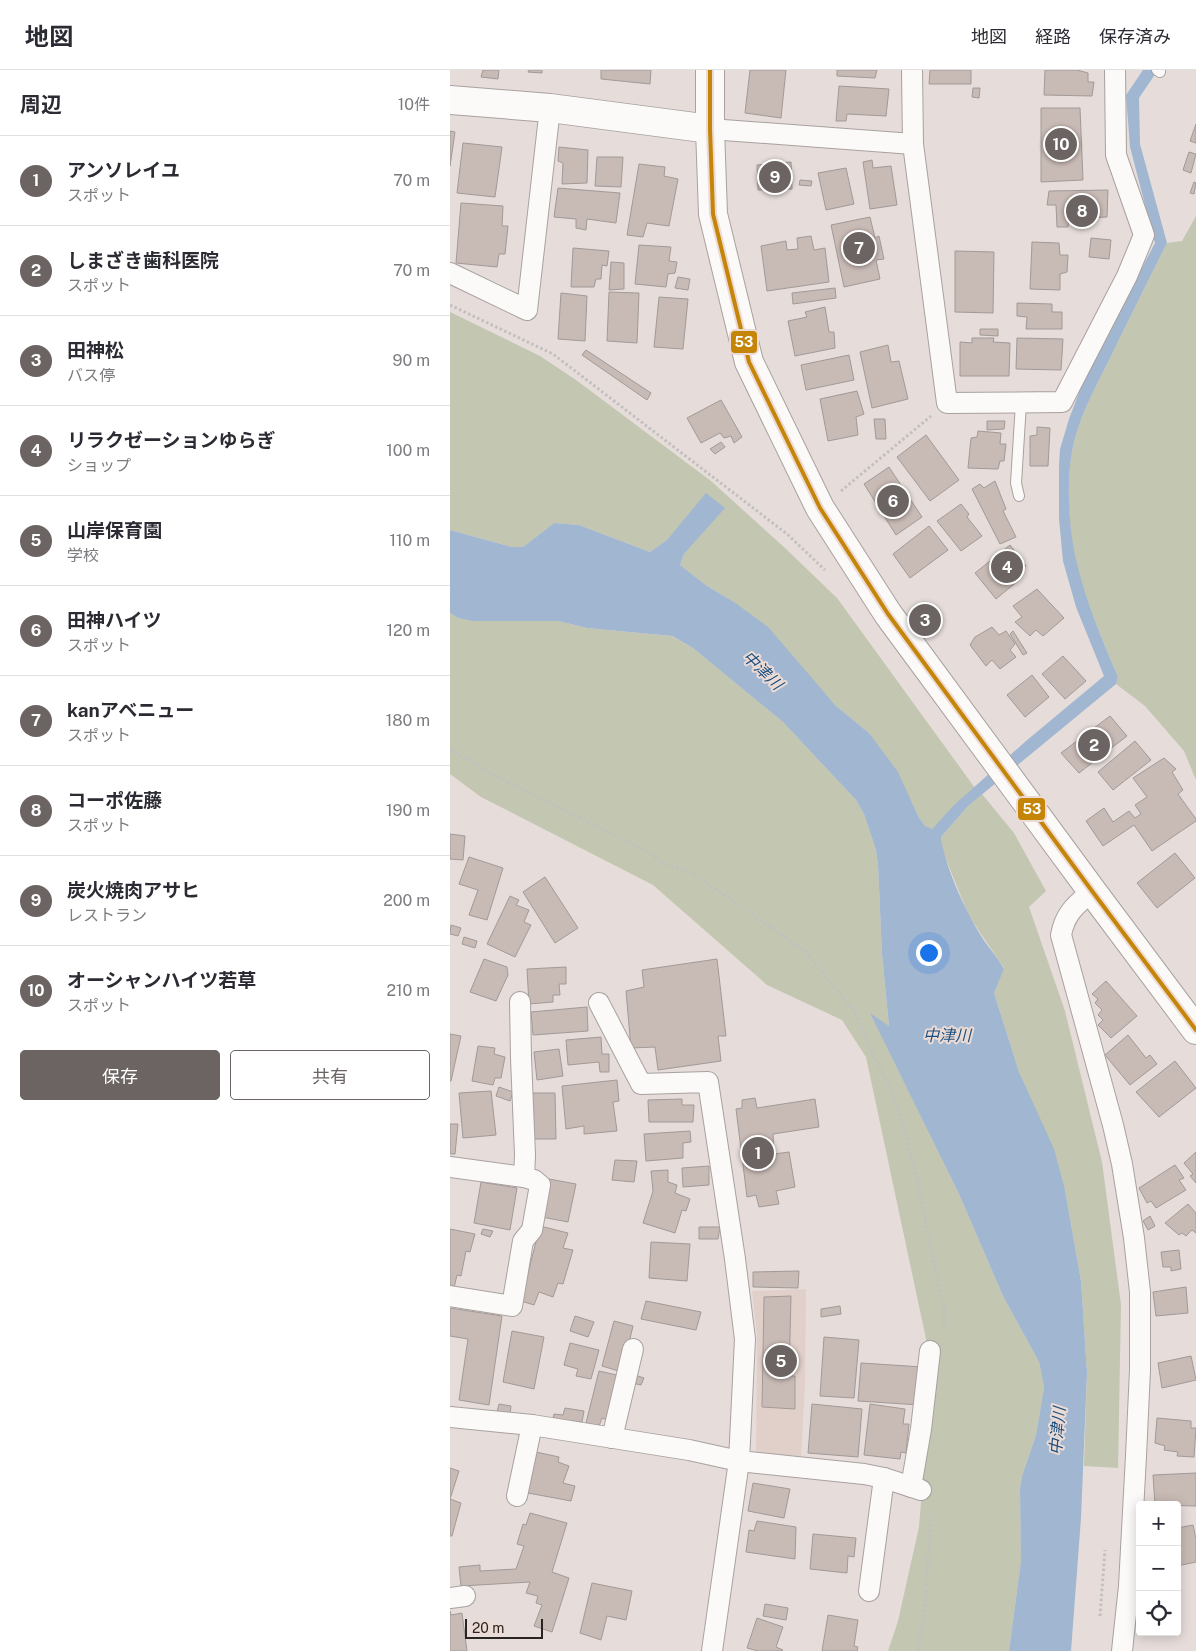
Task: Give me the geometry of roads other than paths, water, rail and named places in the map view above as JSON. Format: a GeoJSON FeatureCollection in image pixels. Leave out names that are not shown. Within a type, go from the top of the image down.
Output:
{"type":"FeatureCollection","features":[{"type":"Feature","properties":{"kind":"street"},"geometry":{"type":"LineString","coordinates":[[710,70],[713,214],[749,362],[820,508],[888,614],[1196,1030]]}},
{"type":"Feature","properties":{"kind":"street"},"geometry":{"type":"LineString","coordinates":[[912,70],[913,144],[947,403],[1062,402],[1126,276],[1144,235],[1116,155],[1114,70]]}},
{"type":"Feature","properties":{"kind":"street"},"geometry":{"type":"LineString","coordinates":[[450,100],[550,108],[710,129],[913,144]]}},
{"type":"Feature","properties":{"kind":"street"},"geometry":{"type":"LineString","coordinates":[[450,273],[527,310],[550,108]]}},
{"type":"Feature","properties":{"kind":"street"},"geometry":{"type":"LineString","coordinates":[[1092,891],[1076,905],[1064,922],[1061,935],[1120,1154],[1130,1212],[1140,1292],[1141,1331],[1138,1420],[1129,1586],[1122,1651]]}},
{"type":"Feature","properties":{"kind":"street"},"geometry":{"type":"LineString","coordinates":[[520,1002],[525,1155],[524,1177]]}},
{"type":"Feature","properties":{"kind":"street"},"geometry":{"type":"LineString","coordinates":[[599,1003],[640,1084],[708,1082],[736,1259],[745,1339],[739,1461],[712,1651]]}},
{"type":"Feature","properties":{"kind":"street"},"geometry":{"type":"LineString","coordinates":[[450,1167],[524,1177],[534,1180],[540,1185],[532,1230],[523,1241],[512,1306],[450,1296]]}},
{"type":"Feature","properties":{"kind":"street"},"geometry":{"type":"LineString","coordinates":[[450,1417],[532,1425],[689,1450],[739,1461],[864,1474],[884,1478],[921,1494],[921,1428],[937,1346]]}},
{"type":"Feature","properties":{"kind":"street"},"geometry":{"type":"LineString","coordinates":[[612,1438],[633,1350]]}},
{"type":"Feature","properties":{"kind":"street"},"geometry":{"type":"LineString","coordinates":[[517,1496],[532,1425]]}},
{"type":"Feature","properties":{"kind":"street"},"geometry":{"type":"LineString","coordinates":[[869,1591],[884,1478]]}},
{"type":"Feature","properties":{"kind":"lane"},"geometry":{"type":"LineString","coordinates":[[1019,496],[1016,483],[1020,403]]}},
{"type":"Feature","properties":{"kind":"water","name":"中津川"},"geometry":{"type":"Polygon","coordinates":[[[1143,70],[1158,70],[1139,98],[1140,144],[1167,243],[1086,407],[1071,455],[1069,485],[1071,531],[1080,574],[1094,619],[1118,677],[1116,684],[968,806],[941,837],[946,860],[968,913],[1004,969],[994,993],[1019,1072],[1054,1149],[1065,1190],[1081,1281],[1087,1373],[1081,1518],[1071,1651],[1009,1651],[1021,1561],[1020,1488],[1022,1476],[1036,1435],[1044,1387],[1039,1362],[1003,1296],[959,1194],[870,1013],[889,1026],[882,954],[878,865],[876,850],[864,814],[856,800],[783,722],[693,648],[672,636],[587,628],[558,621],[472,621],[458,618],[450,613],[450,530],[512,547],[523,547],[554,523],[579,525],[650,552],[667,540],[706,493],[725,508],[684,554],[680,565],[707,586],[734,602],[768,627],[836,706],[869,733],[898,772],[918,816],[925,826],[932,829],[954,805],[1026,741],[1104,676],[1076,607],[1063,561],[1059,519],[1060,449],[1080,390],[1096,355],[1155,243],[1130,147],[1126,95],[1143,70]]]}},
{"type":"Feature","properties":{"kind":"place","name":"オーシャンハイツ若草"},"geometry":{"type":"Point","coordinates":[1061,144]}},
{"type":"Feature","properties":{"kind":"place","name":"炭火焼肉アサヒ"},"geometry":{"type":"Point","coordinates":[775,177]}},
{"type":"Feature","properties":{"kind":"place","name":"コーポ佐藤"},"geometry":{"type":"Point","coordinates":[1082,211]}},
{"type":"Feature","properties":{"kind":"place","name":"kanアベニュー"},"geometry":{"type":"Point","coordinates":[859,248]}},
{"type":"Feature","properties":{"kind":"place","name":"田神ハイツ"},"geometry":{"type":"Point","coordinates":[893,501]}},
{"type":"Feature","properties":{"kind":"place","name":"リラクゼーションゆらぎ"},"geometry":{"type":"Point","coordinates":[1007,567]}},
{"type":"Feature","properties":{"kind":"place","name":"田神松"},"geometry":{"type":"Point","coordinates":[925,620]}},
{"type":"Feature","properties":{"kind":"place","name":"しまざき歯科医院"},"geometry":{"type":"Point","coordinates":[1094,745]}},
{"type":"Feature","properties":{"kind":"place","name":"アンソレイユ"},"geometry":{"type":"Point","coordinates":[758,1153]}},
{"type":"Feature","properties":{"kind":"place","name":"山岸保育園"},"geometry":{"type":"Point","coordinates":[781,1361]}}]}
